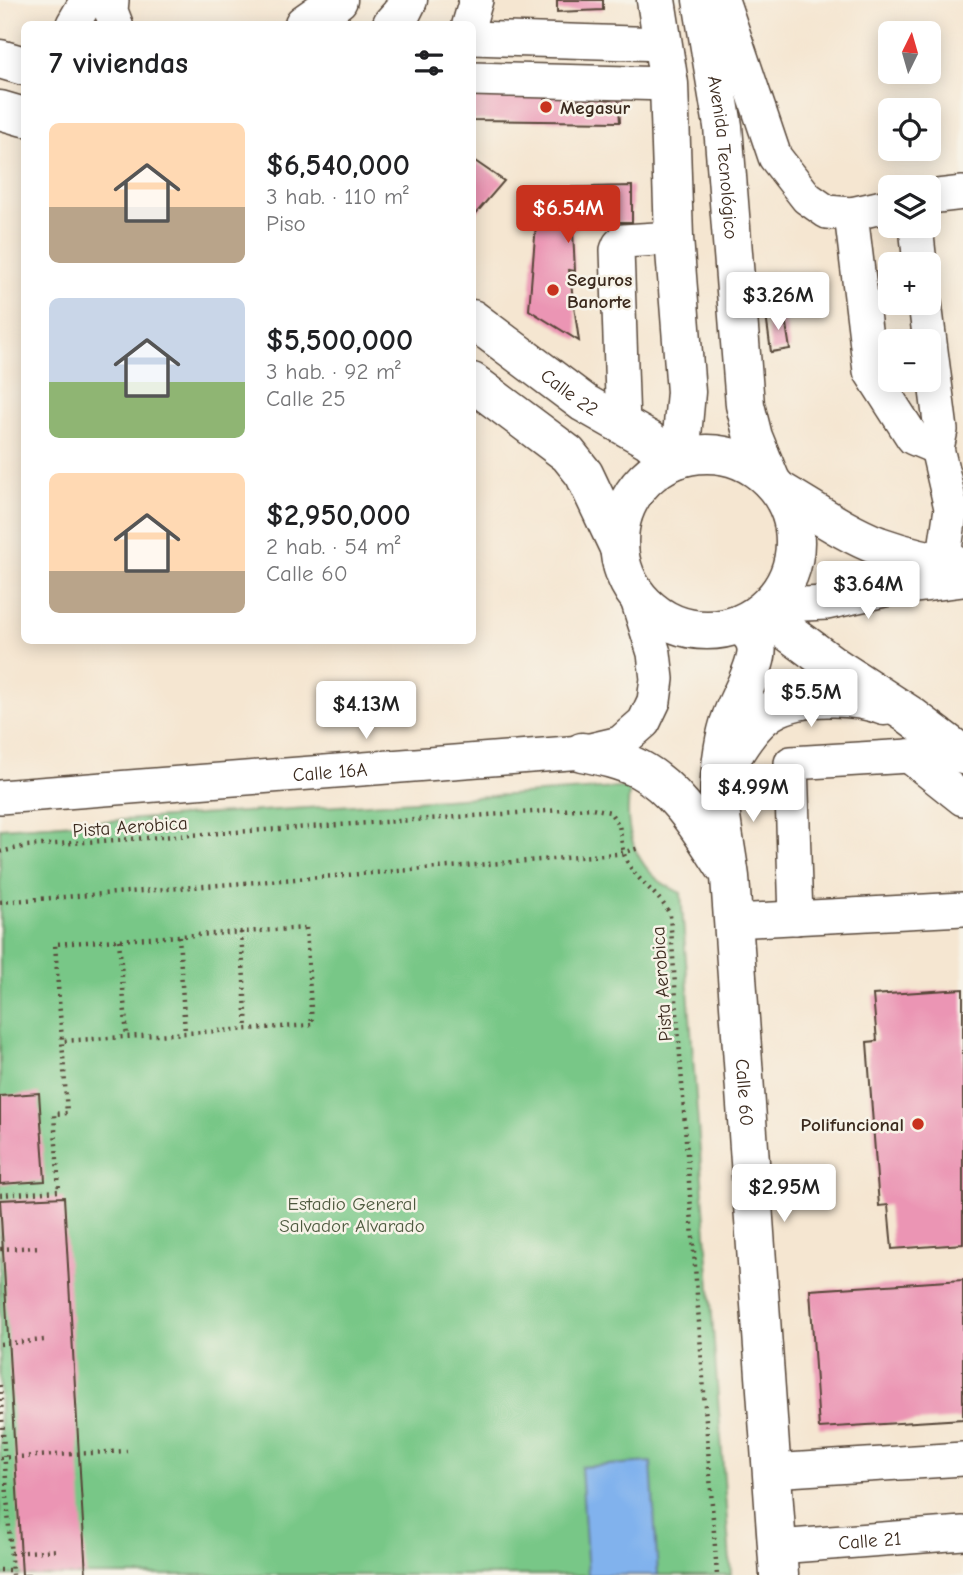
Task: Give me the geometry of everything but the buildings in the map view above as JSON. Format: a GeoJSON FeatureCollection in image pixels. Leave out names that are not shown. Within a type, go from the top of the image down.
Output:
{"type":"FeatureCollection","features":[{"type":"Feature","properties":{"kind":"main road"},"geometry":{"type":"LineString","coordinates":[[307,21],[338,0]]}},
{"type":"Feature","properties":{"kind":"main road"},"geometry":{"type":"LineString","coordinates":[[656,0],[669,84],[674,238],[686,393],[676,460]]}},
{"type":"Feature","properties":{"kind":"main road","name":"Avenida Tecnológico"},"geometry":{"type":"LineString","coordinates":[[702,0],[723,126],[745,405],[753,437],[775,486]]}},
{"type":"Feature","properties":{"kind":"main road"},"geometry":{"type":"LineString","coordinates":[[0,60],[21,65]]}},
{"type":"Feature","properties":{"kind":"main road"},"geometry":{"type":"LineString","coordinates":[[0,110],[21,116]]}},
{"type":"Feature","properties":{"kind":"main road","name":"Calle 22"},"geometry":{"type":"LineString","coordinates":[[476,322],[584,403],[649,440],[676,460]]}},
{"type":"Feature","properties":{"kind":"main road"},"geometry":{"type":"LineString","coordinates":[[476,385],[568,454],[584,474],[619,548],[627,579],[635,593],[648,608],[664,619],[682,626],[702,630],[722,629],[759,611],[790,575],[796,531],[792,517],[775,486]]}},
{"type":"Feature","properties":{"kind":"main road"},"geometry":{"type":"LineString","coordinates":[[619,548],[621,525],[628,502],[642,482],[676,460],[696,454],[713,454],[744,462],[758,470],[775,486],[877,545],[956,570]]}},
{"type":"Feature","properties":{"kind":"main road"},"geometry":{"type":"LineString","coordinates":[[759,611],[962,754]]}},
{"type":"Feature","properties":{"kind":"main road","name":"Calle 60"},"geometry":{"type":"LineString","coordinates":[[759,611],[754,636],[757,650],[754,666],[726,732],[720,804],[730,877],[778,1561]]}},
{"type":"Feature","properties":{"kind":"main road"},"geometry":{"type":"LineString","coordinates":[[721,774],[744,736],[771,712],[803,699],[837,698],[875,703],[911,716]]}},
{"type":"Feature","properties":{"kind":"main road"},"geometry":{"type":"LineString","coordinates":[[582,751],[612,758],[640,770],[665,787],[685,809],[730,877]]}},
{"type":"Feature","properties":{"kind":"street"},"geometry":{"type":"LineString","coordinates":[[74,21],[87,0]]}},
{"type":"Feature","properties":{"kind":"street"},"geometry":{"type":"LineString","coordinates":[[112,0],[111,10],[115,21]]}},
{"type":"Feature","properties":{"kind":"street"},"geometry":{"type":"LineString","coordinates":[[470,21],[476,0]]}},
{"type":"Feature","properties":{"kind":"street"},"geometry":{"type":"LineString","coordinates":[[722,0],[775,157],[807,198],[827,212],[851,214],[878,208]]}},
{"type":"Feature","properties":{"kind":"street"},"geometry":{"type":"LineString","coordinates":[[476,38],[664,44]]}},
{"type":"Feature","properties":{"kind":"street"},"geometry":{"type":"LineString","coordinates":[[0,60],[21,56]]}},
{"type":"Feature","properties":{"kind":"street"},"geometry":{"type":"LineString","coordinates":[[476,79],[669,84]]}},
{"type":"Feature","properties":{"kind":"street"},"geometry":{"type":"LineString","coordinates":[[941,196],[963,193]]}},
{"type":"Feature","properties":{"kind":"street"},"geometry":{"type":"LineString","coordinates":[[851,214],[870,371],[913,439],[937,449]]}},
{"type":"Feature","properties":{"kind":"street"},"geometry":{"type":"LineString","coordinates":[[623,425],[617,250],[623,241],[674,238]]}},
{"type":"Feature","properties":{"kind":"street"},"geometry":{"type":"LineString","coordinates":[[759,611],[827,603],[956,570],[951,508],[937,449],[941,430],[927,315]]}},
{"type":"Feature","properties":{"kind":"street","name":"Calle 16A"},"geometry":{"type":"LineString","coordinates":[[0,797],[582,751],[620,743],[644,722],[654,701],[657,679],[654,653],[635,593]]}},
{"type":"Feature","properties":{"kind":"street"},"geometry":{"type":"LineString","coordinates":[[796,918],[791,763],[962,754]]}},
{"type":"Feature","properties":{"kind":"street"},"geometry":{"type":"LineString","coordinates":[[909,756],[963,799]]}},
{"type":"Feature","properties":{"kind":"street"},"geometry":{"type":"LineString","coordinates":[[733,921],[963,909]]}},
{"type":"Feature","properties":{"kind":"street"},"geometry":{"type":"LineString","coordinates":[[771,1471],[963,1459]]}},
{"type":"Feature","properties":{"kind":"street","name":"Calle 21"},"geometry":{"type":"LineString","coordinates":[[778,1561],[963,1534]]}},
{"type":"Feature","properties":{"kind":"path","name":"Pista Aerobica"},"geometry":{"type":"LineString","coordinates":[[0,852],[27,846],[592,808],[610,812],[618,825],[625,858],[634,873],[665,904],[670,915],[717,1575]]}},
{"type":"Feature","properties":{"kind":"path"},"geometry":{"type":"LineString","coordinates":[[0,902],[624,853],[640,848]]}},
{"type":"Feature","properties":{"kind":"path"},"geometry":{"type":"LineString","coordinates":[[0,1195],[59,1191],[54,1114],[67,1113],[55,944],[306,928],[312,1025],[62,1041]]}},
{"type":"Feature","properties":{"kind":"path"},"geometry":{"type":"LineString","coordinates":[[241,932],[247,1029]]}},
{"type":"Feature","properties":{"kind":"path"},"geometry":{"type":"LineString","coordinates":[[179,936],[186,1033]]}},
{"type":"Feature","properties":{"kind":"path"},"geometry":{"type":"LineString","coordinates":[[119,940],[127,1037]]}},
{"type":"Feature","properties":{"kind":"path"},"geometry":{"type":"LineString","coordinates":[[0,1249],[40,1247]]}},
{"type":"Feature","properties":{"kind":"path"},"geometry":{"type":"LineString","coordinates":[[0,1343],[44,1340]]}},
{"type":"Feature","properties":{"kind":"path"},"geometry":{"type":"LineString","coordinates":[[0,1385],[2,1458],[12,1572],[0,1570]]}},
{"type":"Feature","properties":{"kind":"path"},"geometry":{"type":"LineString","coordinates":[[2,1458],[127,1451]]}},
{"type":"Feature","properties":{"kind":"path"},"geometry":{"type":"LineString","coordinates":[[11,1553],[59,1550]]}},
{"type":"Feature","properties":{"kind":"green space","name":"Estadio General Salvador Alvarado"},"geometry":{"type":"Polygon","coordinates":[[[630,787],[629,825],[635,848],[648,870],[657,879],[681,893],[731,1575],[0,1575],[0,828],[630,787]]]}},
{"type":"Feature","properties":{"kind":"water"},"geometry":{"type":"Polygon","coordinates":[[[651,1462],[658,1575],[588,1575],[581,1467],[651,1462]]]}},
{"type":"Feature","properties":{"kind":"place","name":"Megasur"},"geometry":{"type":"Point","coordinates":[546,107]}},
{"type":"Feature","properties":{"kind":"place","name":"Seguros Banorte"},"geometry":{"type":"Point","coordinates":[553,290]}},
{"type":"Feature","properties":{"kind":"place","name":"Polifuncional"},"geometry":{"type":"Point","coordinates":[918,1124]}}]}
